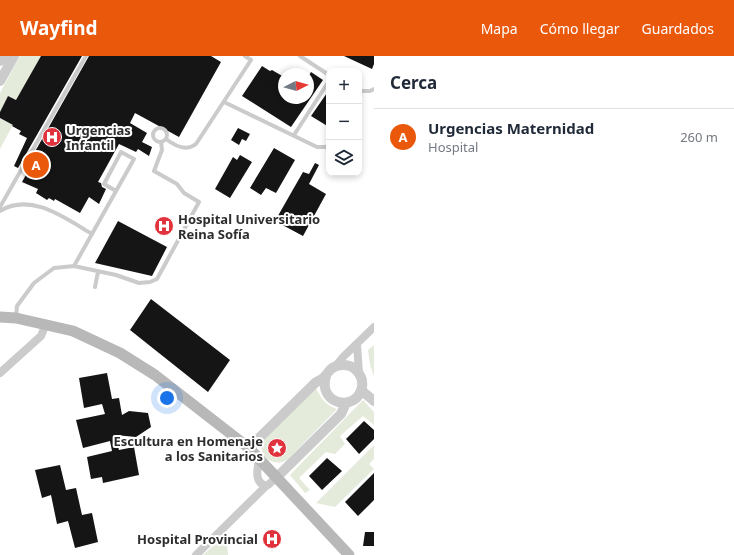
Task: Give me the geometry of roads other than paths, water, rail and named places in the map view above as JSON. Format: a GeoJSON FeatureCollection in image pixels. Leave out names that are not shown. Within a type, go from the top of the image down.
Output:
{"type":"FeatureCollection","features":[{"type":"Feature","properties":{"kind":"main road"},"geometry":{"type":"LineString","coordinates":[[0,309],[16,318]]}},
{"type":"Feature","properties":{"kind":"main road"},"geometry":{"type":"LineString","coordinates":[[0,317],[16,318],[73,331],[120,353],[155,375],[249,448],[349,555]]}},
{"type":"Feature","properties":{"kind":"street"},"geometry":{"type":"LineString","coordinates":[[0,61],[3,56]]}},
{"type":"Feature","properties":{"kind":"street"},"geometry":{"type":"LineString","coordinates":[[0,81],[14,56]]}},
{"type":"Feature","properties":{"kind":"street"},"geometry":{"type":"LineString","coordinates":[[0,373],[41,336],[46,324]]}},
{"type":"Feature","properties":{"kind":"street"},"geometry":{"type":"LineString","coordinates":[[357,345],[359,373],[362,381],[361,390],[356,398],[346,403],[337,402],[329,397],[325,390],[324,385],[326,376],[330,370],[336,366],[343,357],[374,327]]}},
{"type":"Feature","properties":{"kind":"street"},"geometry":{"type":"LineString","coordinates":[[336,366],[349,366],[359,373]]}},
{"type":"Feature","properties":{"kind":"street"},"geometry":{"type":"LineString","coordinates":[[249,448],[315,383],[326,376]]}},
{"type":"Feature","properties":{"kind":"street"},"geometry":{"type":"LineString","coordinates":[[361,390],[374,401]]}},
{"type":"Feature","properties":{"kind":"street"},"geometry":{"type":"LineString","coordinates":[[196,555],[341,414],[346,403]]}},
{"type":"Feature","properties":{"kind":"street"},"geometry":{"type":"LineString","coordinates":[[259,458],[257,478],[260,483],[266,486]]}},
{"type":"Feature","properties":{"kind":"lane"},"geometry":{"type":"LineString","coordinates":[[0,207],[86,56]]}},
{"type":"Feature","properties":{"kind":"lane"},"geometry":{"type":"LineString","coordinates":[[166,140],[167,134],[165,130],[156,130],[154,133],[154,138],[157,141],[161,142],[166,140],[180,147],[189,148],[198,141],[253,58],[245,56]]}},
{"type":"Feature","properties":{"kind":"lane"},"geometry":{"type":"LineString","coordinates":[[300,56],[326,74]]}},
{"type":"Feature","properties":{"kind":"lane"},"geometry":{"type":"LineString","coordinates":[[294,136],[326,86]]}},
{"type":"Feature","properties":{"kind":"lane"},"geometry":{"type":"LineString","coordinates":[[362,91],[370,91],[374,89]]}},
{"type":"Feature","properties":{"kind":"lane"},"geometry":{"type":"LineString","coordinates":[[224,102],[317,147],[326,147]]}},
{"type":"Feature","properties":{"kind":"lane"},"geometry":{"type":"LineString","coordinates":[[16,318],[17,306],[34,283],[54,268],[74,266],[116,275],[139,283],[150,282],[157,279],[199,202],[184,193],[177,184],[154,171],[162,150],[161,142]]}},
{"type":"Feature","properties":{"kind":"lane"},"geometry":{"type":"LineString","coordinates":[[74,266],[134,159],[121,152],[104,184],[116,191]]}},
{"type":"Feature","properties":{"kind":"lane"},"geometry":{"type":"LineString","coordinates":[[0,211],[6,207],[19,204],[32,204],[66,218],[92,234]]}},
{"type":"Feature","properties":{"kind":"lane"},"geometry":{"type":"LineString","coordinates":[[95,286],[98,272]]}},
{"type":"Feature","properties":{"kind":"place","name":"Urgencias Infantil"},"geometry":{"type":"Point","coordinates":[52,137]}},
{"type":"Feature","properties":{"kind":"place","name":"Urgencias Maternidad"},"geometry":{"type":"Point","coordinates":[36,165]}},
{"type":"Feature","properties":{"kind":"place","name":"Hospital Universitario Reina Sofía"},"geometry":{"type":"Point","coordinates":[164,226]}},
{"type":"Feature","properties":{"kind":"place","name":"Escultura en Homenaje a los Sanitarios"},"geometry":{"type":"Point","coordinates":[277,448]}},
{"type":"Feature","properties":{"kind":"place","name":"Hospital Provincial"},"geometry":{"type":"Point","coordinates":[272,539]}}]}
